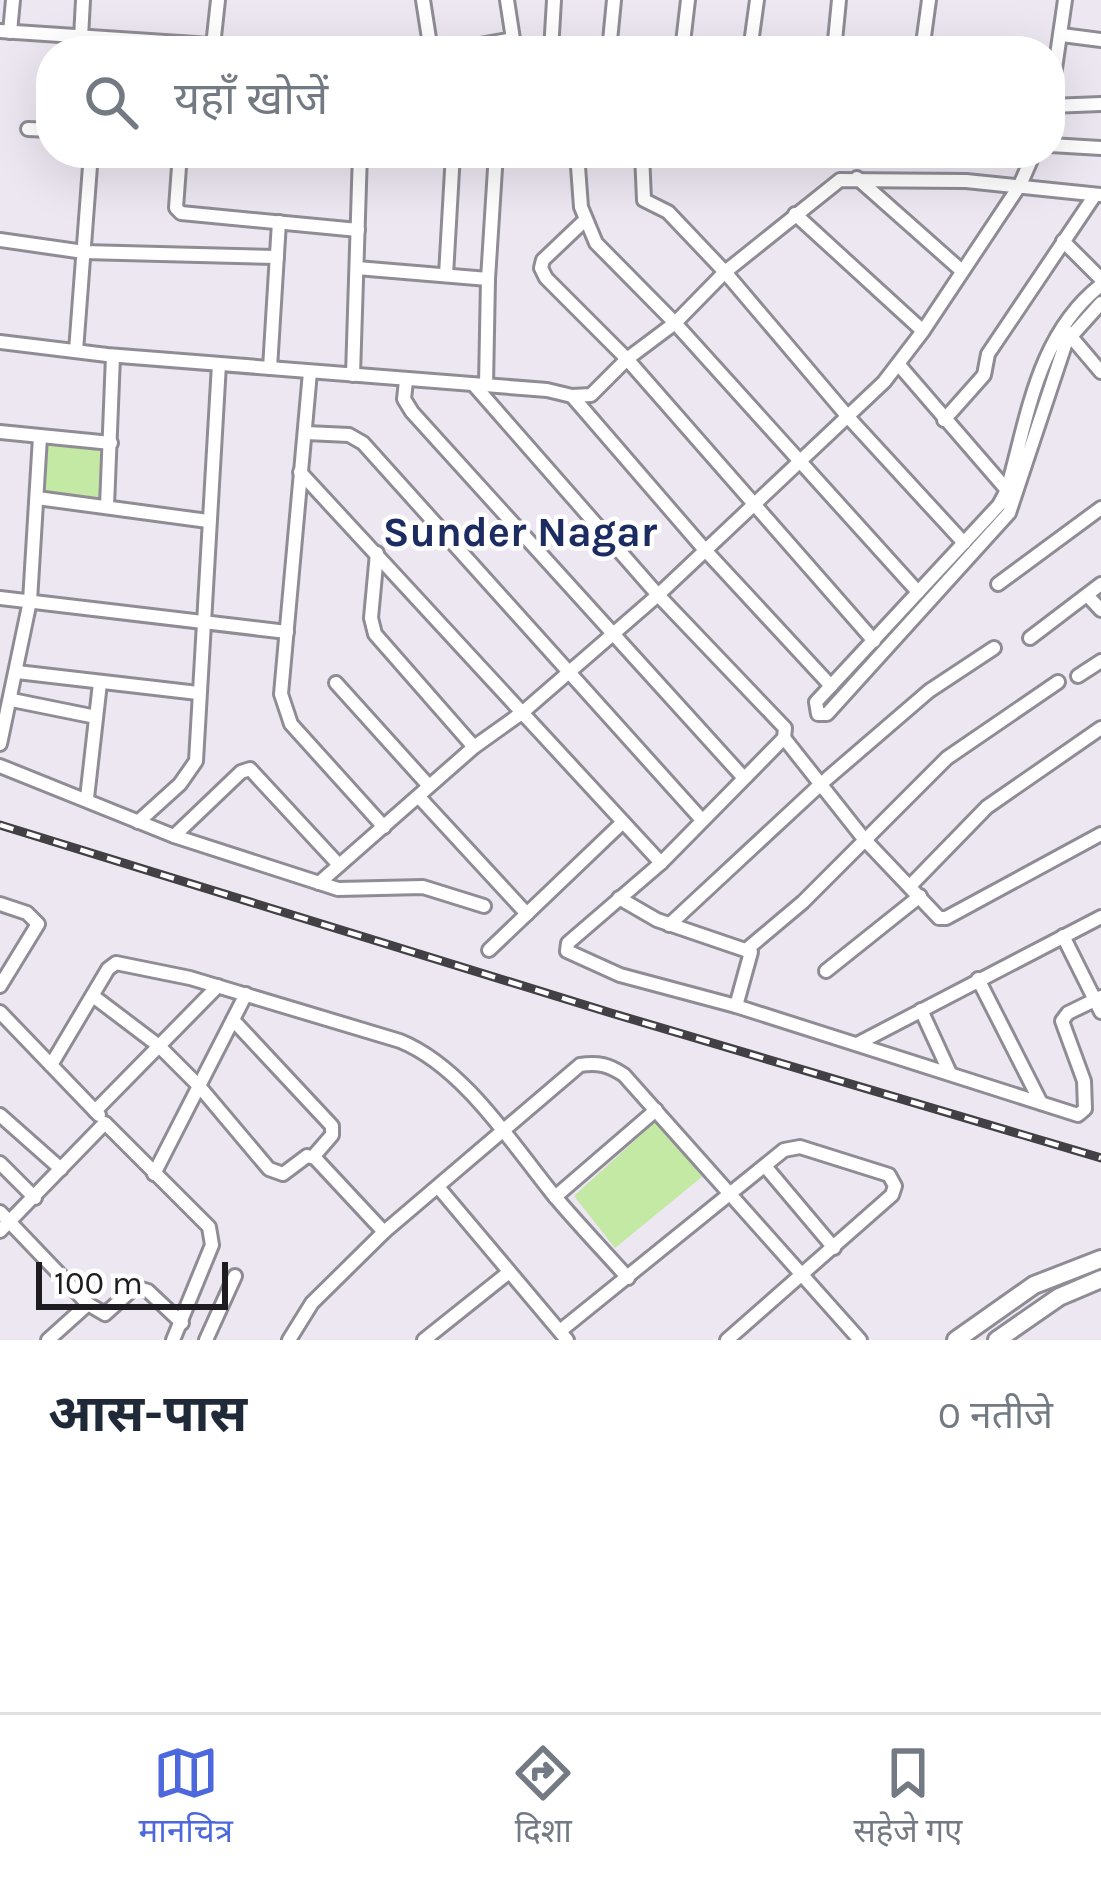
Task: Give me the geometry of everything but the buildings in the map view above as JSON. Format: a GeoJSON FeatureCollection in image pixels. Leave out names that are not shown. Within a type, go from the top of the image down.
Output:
{"type":"FeatureCollection","features":[{"type":"Feature","properties":{"kind":"street"},"geometry":{"type":"LineString","coordinates":[[13,0],[5,32],[56,36]]}},
{"type":"Feature","properties":{"kind":"street"},"geometry":{"type":"LineString","coordinates":[[81,36],[83,0]]}},
{"type":"Feature","properties":{"kind":"street"},"geometry":{"type":"LineString","coordinates":[[214,36],[218,0]]}},
{"type":"Feature","properties":{"kind":"street"},"geometry":{"type":"LineString","coordinates":[[423,0],[429,36]]}},
{"type":"Feature","properties":{"kind":"street"},"geometry":{"type":"LineString","coordinates":[[508,0],[513,36]]}},
{"type":"Feature","properties":{"kind":"street"},"geometry":{"type":"LineString","coordinates":[[552,36],[554,0]]}},
{"type":"Feature","properties":{"kind":"street"},"geometry":{"type":"LineString","coordinates":[[610,36],[614,0]]}},
{"type":"Feature","properties":{"kind":"street"},"geometry":{"type":"LineString","coordinates":[[684,36],[688,0]]}},
{"type":"Feature","properties":{"kind":"street"},"geometry":{"type":"LineString","coordinates":[[752,36],[757,0]]}},
{"type":"Feature","properties":{"kind":"street"},"geometry":{"type":"LineString","coordinates":[[835,36],[839,0]]}},
{"type":"Feature","properties":{"kind":"street"},"geometry":{"type":"LineString","coordinates":[[924,36],[929,0]]}},
{"type":"Feature","properties":{"kind":"street"},"geometry":{"type":"LineString","coordinates":[[1065,0],[1062,35],[1101,40]]}},
{"type":"Feature","properties":{"kind":"street"},"geometry":{"type":"LineString","coordinates":[[1065,104],[1101,104]]}},
{"type":"Feature","properties":{"kind":"street"},"geometry":{"type":"LineString","coordinates":[[28,129],[36,129]]}},
{"type":"Feature","properties":{"kind":"street"},"geometry":{"type":"LineString","coordinates":[[1065,146],[1101,148]]}},
{"type":"Feature","properties":{"kind":"street"},"geometry":{"type":"LineString","coordinates":[[76,351],[90,168]]}},
{"type":"Feature","properties":{"kind":"street"},"geometry":{"type":"LineString","coordinates":[[179,168],[176,208],[181,213],[358,230]]}},
{"type":"Feature","properties":{"kind":"street"},"geometry":{"type":"LineString","coordinates":[[353,375],[360,168]]}},
{"type":"Feature","properties":{"kind":"street"},"geometry":{"type":"LineString","coordinates":[[446,275],[452,168]]}},
{"type":"Feature","properties":{"kind":"street"},"geometry":{"type":"LineString","coordinates":[[495,168],[480,385],[658,596],[784,724],[784,738],[864,839],[939,918],[946,918],[1101,834]]}},
{"type":"Feature","properties":{"kind":"street"},"geometry":{"type":"LineString","coordinates":[[579,168],[584,221],[596,243],[675,323],[918,592]]}},
{"type":"Feature","properties":{"kind":"street"},"geometry":{"type":"LineString","coordinates":[[643,168],[644,200],[668,212],[724,272],[964,543]]}},
{"type":"Feature","properties":{"kind":"street"},"geometry":{"type":"LineString","coordinates":[[319,883],[658,596],[849,418],[923,331],[1028,168]]}},
{"type":"Feature","properties":{"kind":"street"},"geometry":{"type":"LineString","coordinates":[[856,177],[962,271]]}},
{"type":"Feature","properties":{"kind":"street"},"geometry":{"type":"LineString","coordinates":[[0,342],[113,356],[591,394],[675,323],[724,272],[830,185],[856,177],[1021,185],[1098,195],[988,354],[984,375],[944,421]]}},
{"type":"Feature","properties":{"kind":"street"},"geometry":{"type":"LineString","coordinates":[[795,214],[923,331]]}},
{"type":"Feature","properties":{"kind":"street"},"geometry":{"type":"LineString","coordinates":[[584,221],[543,260],[542,272],[627,359],[874,641]]}},
{"type":"Feature","properties":{"kind":"street"},"geometry":{"type":"LineString","coordinates":[[270,368],[279,222]]}},
{"type":"Feature","properties":{"kind":"street"},"geometry":{"type":"LineString","coordinates":[[0,240],[85,252],[277,257]]}},
{"type":"Feature","properties":{"kind":"street"},"geometry":{"type":"LineString","coordinates":[[1063,241],[1101,282],[1065,331],[1041,369],[1007,490],[990,517],[816,702],[821,716],[1009,513],[1065,331],[1101,303]]}},
{"type":"Feature","properties":{"kind":"street"},"geometry":{"type":"LineString","coordinates":[[357,268],[488,279]]}},
{"type":"Feature","properties":{"kind":"street"},"geometry":{"type":"LineString","coordinates":[[1065,331],[1101,372]]}},
{"type":"Feature","properties":{"kind":"street"},"geometry":{"type":"LineString","coordinates":[[107,506],[113,356]]}},
{"type":"Feature","properties":{"kind":"street"},"geometry":{"type":"LineString","coordinates":[[138,822],[195,766],[219,364]]}},
{"type":"Feature","properties":{"kind":"street"},"geometry":{"type":"LineString","coordinates":[[898,365],[1007,490]]}},
{"type":"Feature","properties":{"kind":"street"},"geometry":{"type":"LineString","coordinates":[[310,372],[281,694],[287,717],[384,827]]}},
{"type":"Feature","properties":{"kind":"street"},"geometry":{"type":"LineString","coordinates":[[406,381],[404,399],[412,412],[743,777]]}},
{"type":"Feature","properties":{"kind":"street"},"geometry":{"type":"LineString","coordinates":[[572,396],[831,686]]}},
{"type":"Feature","properties":{"kind":"street"},"geometry":{"type":"LineString","coordinates":[[0,432],[111,443]]}},
{"type":"Feature","properties":{"kind":"street"},"geometry":{"type":"LineString","coordinates":[[306,433],[349,435],[363,443],[702,820]]}},
{"type":"Feature","properties":{"kind":"street"},"geometry":{"type":"LineString","coordinates":[[0,744],[31,601],[40,437]]}},
{"type":"Feature","properties":{"kind":"street"},"geometry":{"type":"LineString","coordinates":[[300,472],[661,863]]}},
{"type":"Feature","properties":{"kind":"street"},"geometry":{"type":"LineString","coordinates":[[37,498],[208,521]]}},
{"type":"Feature","properties":{"kind":"street"},"geometry":{"type":"LineString","coordinates":[[998,584],[1101,508]]}},
{"type":"Feature","properties":{"kind":"street"},"geometry":{"type":"LineString","coordinates":[[377,553],[371,618],[375,634],[474,748]]}},
{"type":"Feature","properties":{"kind":"street"},"geometry":{"type":"LineString","coordinates":[[1030,638],[1101,584]]}},
{"type":"Feature","properties":{"kind":"street"},"geometry":{"type":"LineString","coordinates":[[1087,595],[1101,610]]}},
{"type":"Feature","properties":{"kind":"street"},"geometry":{"type":"LineString","coordinates":[[0,598],[286,632]]}},
{"type":"Feature","properties":{"kind":"street"},"geometry":{"type":"LineString","coordinates":[[669,925],[929,691],[994,648]]}},
{"type":"Feature","properties":{"kind":"street"},"geometry":{"type":"LineString","coordinates":[[1078,676],[1101,661]]}},
{"type":"Feature","properties":{"kind":"street"},"geometry":{"type":"LineString","coordinates":[[17,672],[198,693]]}},
{"type":"Feature","properties":{"kind":"street"},"geometry":{"type":"LineString","coordinates":[[86,798],[100,682]]}},
{"type":"Feature","properties":{"kind":"street"},"geometry":{"type":"LineString","coordinates":[[336,682],[527,914]]}},
{"type":"Feature","properties":{"kind":"street"},"geometry":{"type":"LineString","coordinates":[[746,950],[803,902],[947,758],[1058,682]]}},
{"type":"Feature","properties":{"kind":"street"},"geometry":{"type":"LineString","coordinates":[[12,700],[96,717]]}},
{"type":"Feature","properties":{"kind":"street"},"geometry":{"type":"LineString","coordinates":[[826,971],[915,891],[987,807],[1101,728]]}},
{"type":"Feature","properties":{"kind":"street"},"geometry":{"type":"LineString","coordinates":[[784,738],[661,863],[568,943],[567,951],[620,975],[859,1043],[1071,1113],[1083,1112],[1084,1081],[1062,1021],[1069,1013],[1099,1003],[1063,936]]}},
{"type":"Feature","properties":{"kind":"street"},"geometry":{"type":"LineString","coordinates":[[0,766],[174,836],[350,892],[423,887],[484,906]]}},
{"type":"Feature","properties":{"kind":"street"},"geometry":{"type":"LineString","coordinates":[[174,836],[241,772],[250,769],[339,866]]}},
{"type":"Feature","properties":{"kind":"street"},"geometry":{"type":"LineString","coordinates":[[489,950],[623,822]]}},
{"type":"Feature","properties":{"kind":"street"},"geometry":{"type":"LineString","coordinates":[[620,898],[669,925],[753,955],[736,1006]]}},
{"type":"Feature","properties":{"kind":"street"},"geometry":{"type":"LineString","coordinates":[[0,904],[27,913],[38,924],[0,986]]}},
{"type":"Feature","properties":{"kind":"street"},"geometry":{"type":"LineString","coordinates":[[859,1043],[1101,917]]}},
{"type":"Feature","properties":{"kind":"street"},"geometry":{"type":"LineString","coordinates":[[51,1065],[116,963],[218,986],[419,1048],[503,1131],[628,1278]]}},
{"type":"Feature","properties":{"kind":"street"},"geometry":{"type":"LineString","coordinates":[[978,979],[1040,1103]]}},
{"type":"Feature","properties":{"kind":"street"},"geometry":{"type":"LineString","coordinates":[[95,1112],[218,986]]}},
{"type":"Feature","properties":{"kind":"street"},"geometry":{"type":"LineString","coordinates":[[154,1174],[246,994]]}},
{"type":"Feature","properties":{"kind":"street"},"geometry":{"type":"LineString","coordinates":[[93,996],[159,1046],[273,1172],[283,1174],[307,1156],[313,1157],[384,1232]]}},
{"type":"Feature","properties":{"kind":"street"},"geometry":{"type":"LineString","coordinates":[[921,1010],[950,1073]]}},
{"type":"Feature","properties":{"kind":"street"},"geometry":{"type":"LineString","coordinates":[[0,1012],[205,1221],[212,1236],[173,1340]]}},
{"type":"Feature","properties":{"kind":"street"},"geometry":{"type":"LineString","coordinates":[[233,1020],[334,1129],[313,1157]]}},
{"type":"Feature","properties":{"kind":"street"},"geometry":{"type":"LineString","coordinates":[[290,1340],[312,1303],[384,1232],[580,1065],[590,1063],[611,1066],[624,1075],[860,1340]]}},
{"type":"Feature","properties":{"kind":"street"},"geometry":{"type":"LineString","coordinates":[[555,1196],[656,1110]]}},
{"type":"Feature","properties":{"kind":"street"},"geometry":{"type":"LineString","coordinates":[[2,1119],[62,1169]]}},
{"type":"Feature","properties":{"kind":"street"},"geometry":{"type":"LineString","coordinates":[[105,1123],[35,1198],[3,1222],[88,1304],[105,1314],[138,1287],[182,1323]]}},
{"type":"Feature","properties":{"kind":"street"},"geometry":{"type":"LineString","coordinates":[[439,1188],[563,1335],[784,1150],[800,1147],[894,1180],[892,1195],[727,1340]]}},
{"type":"Feature","properties":{"kind":"street"},"geometry":{"type":"LineString","coordinates":[[0,1163],[35,1198]]}},
{"type":"Feature","properties":{"kind":"street"},"geometry":{"type":"LineString","coordinates":[[765,1166],[834,1247]]}},
{"type":"Feature","properties":{"kind":"street"},"geometry":{"type":"LineString","coordinates":[[956,1340],[1034,1285],[1101,1258]]}},
{"type":"Feature","properties":{"kind":"street"},"geometry":{"type":"LineString","coordinates":[[430,1339],[508,1273]]}},
{"type":"Feature","properties":{"kind":"street"},"geometry":{"type":"LineString","coordinates":[[206,1340],[235,1276]]}},
{"type":"Feature","properties":{"kind":"street"},"geometry":{"type":"LineString","coordinates":[[997,1340],[1059,1297],[1101,1279]]}},
{"type":"Feature","properties":{"kind":"street"},"geometry":{"type":"LineString","coordinates":[[48,1340],[88,1304]]}},
{"type":"Feature","properties":{"kind":"green space"},"geometry":{"type":"Polygon","coordinates":[[[48,440],[108,446],[105,501],[42,494],[48,440]]]}},
{"type":"Feature","properties":{"kind":"green space"},"geometry":{"type":"Polygon","coordinates":[[[656,1121],[703,1176],[615,1248],[574,1196],[656,1121]]]}},
{"type":"Feature","properties":{"kind":"railway"},"geometry":{"type":"LineString","coordinates":[[0,825],[1101,1158]]}},
{"type":"Feature","properties":{"kind":"district","name":"Sunder Nagar"},"geometry":{"type":"Point","coordinates":[520,531]}}]}
